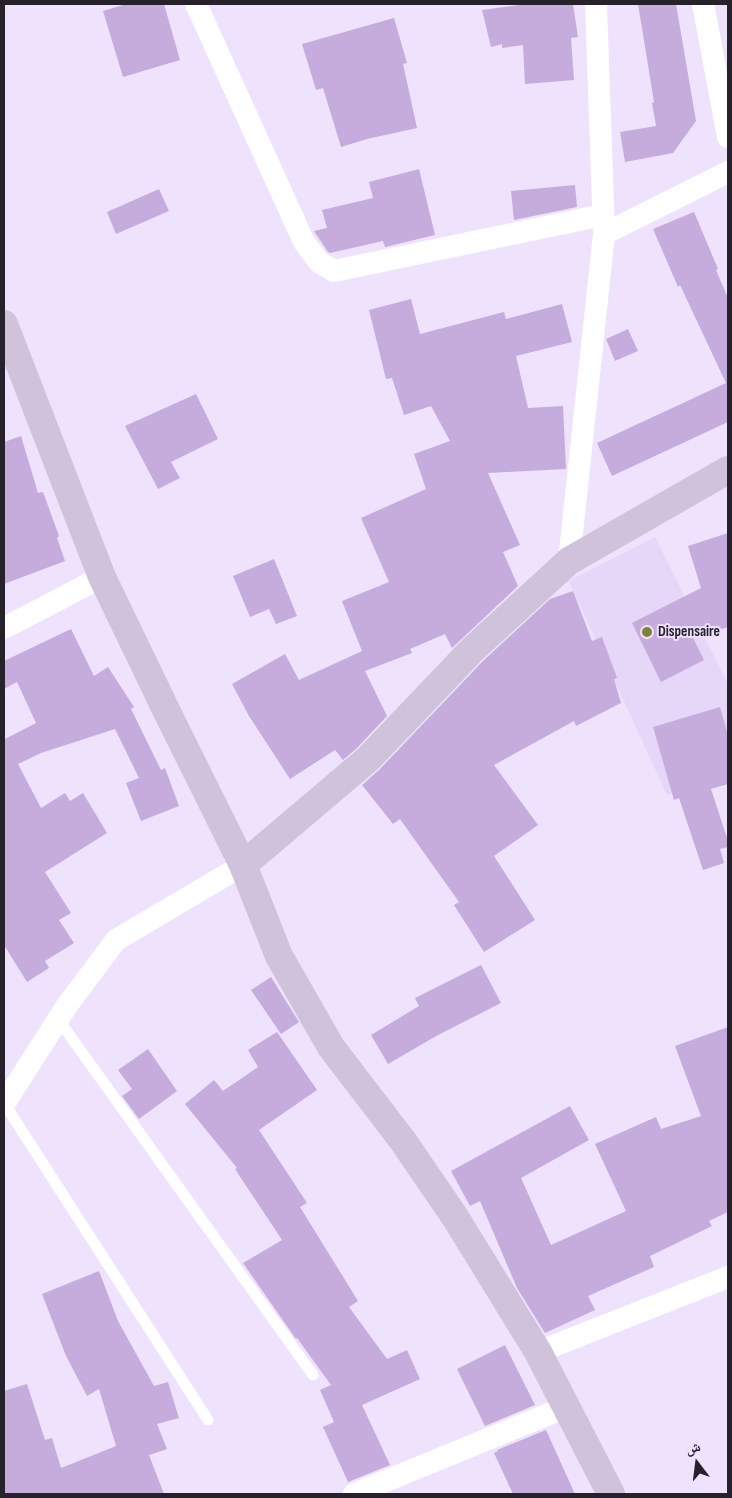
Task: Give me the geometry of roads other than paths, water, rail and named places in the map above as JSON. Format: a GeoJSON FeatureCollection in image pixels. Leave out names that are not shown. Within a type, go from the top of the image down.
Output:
{"type":"FeatureCollection","features":[{"type":"Feature","properties":{"kind":"main road"},"geometry":{"type":"LineString","coordinates":[[4,324],[102,577],[242,865],[279,956],[331,1048],[403,1141],[455,1217],[538,1352],[610,1494]]}},
{"type":"Feature","properties":{"kind":"main road"},"geometry":{"type":"LineString","coordinates":[[242,865],[368,759],[472,650],[570,561],[728,470]]}},
{"type":"Feature","properties":{"kind":"street"},"geometry":{"type":"LineString","coordinates":[[196,4],[304,242],[319,262],[334,271],[603,225],[728,172]]}},
{"type":"Feature","properties":{"kind":"street"},"geometry":{"type":"LineString","coordinates":[[570,561],[603,225],[596,4]]}},
{"type":"Feature","properties":{"kind":"street"},"geometry":{"type":"LineString","coordinates":[[704,4],[728,137]]}},
{"type":"Feature","properties":{"kind":"street"},"geometry":{"type":"LineString","coordinates":[[4,628],[102,577]]}},
{"type":"Feature","properties":{"kind":"street"},"geometry":{"type":"LineString","coordinates":[[4,1104],[58,1019],[116,940],[242,865]]}},
{"type":"Feature","properties":{"kind":"street"},"geometry":{"type":"LineString","coordinates":[[538,1352],[728,1276]]}},
{"type":"Feature","properties":{"kind":"street"},"geometry":{"type":"LineString","coordinates":[[354,1494],[566,1407]]}},
{"type":"Feature","properties":{"kind":"lane"},"geometry":{"type":"LineString","coordinates":[[58,1019],[313,1375]]}},
{"type":"Feature","properties":{"kind":"lane"},"geometry":{"type":"LineString","coordinates":[[4,1104],[208,1420]]}},
{"type":"Feature","properties":{"kind":"place","name":"Dispensaire"},"geometry":{"type":"Point","coordinates":[647,632]}}]}
